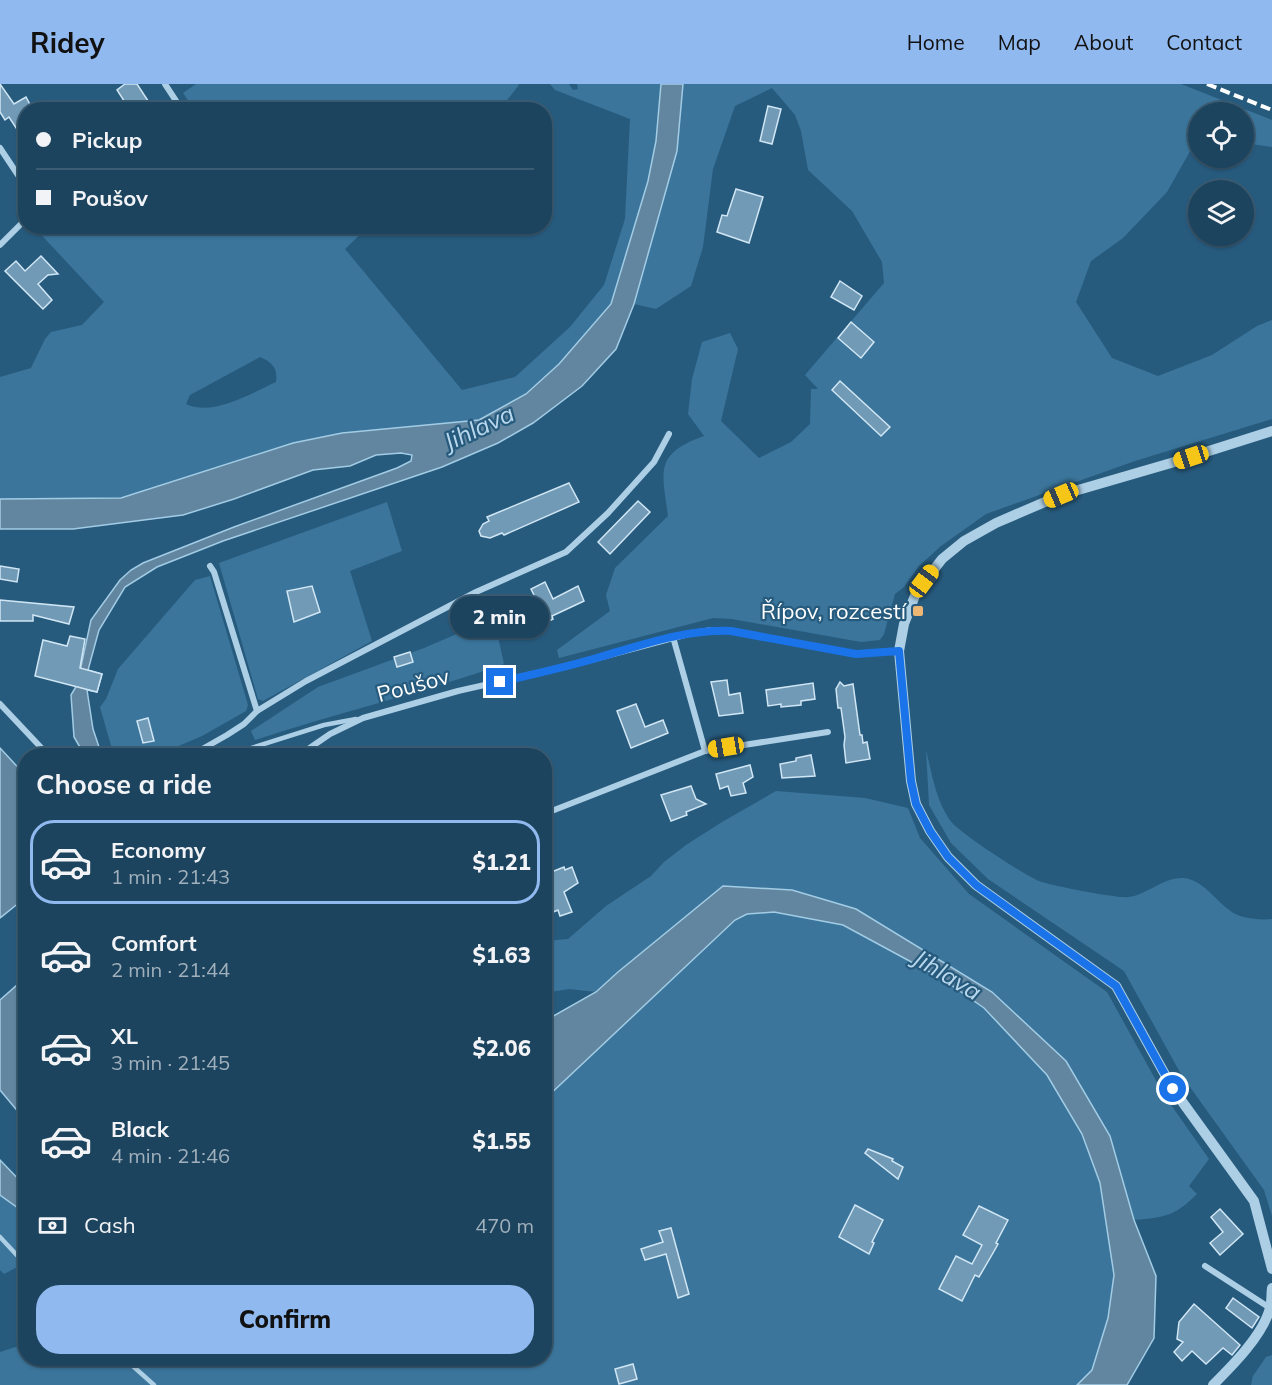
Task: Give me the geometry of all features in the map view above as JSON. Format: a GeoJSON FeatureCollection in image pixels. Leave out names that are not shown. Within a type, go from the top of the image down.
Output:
{"type":"FeatureCollection","features":[{"type":"Feature","properties":{"kind":"street"},"geometry":{"type":"LineString","coordinates":[[165,84],[177,102]]}},
{"type":"Feature","properties":{"kind":"street"},"geometry":{"type":"LineString","coordinates":[[0,148],[18,175]]}},
{"type":"Feature","properties":{"kind":"street"},"geometry":{"type":"LineString","coordinates":[[0,245],[18,227]]}},
{"type":"Feature","properties":{"kind":"street"},"geometry":{"type":"LineString","coordinates":[[1272,431],[1061,495],[996,523],[964,541],[937,564],[916,593],[904,624],[899,651],[911,781],[916,804],[930,831],[948,857],[976,885],[1116,986],[1173,1089],[1254,1201],[1272,1269]]}},
{"type":"Feature","properties":{"kind":"street","name":"Poušov"},"geometry":{"type":"LineString","coordinates":[[204,748],[244,724],[257,711],[306,681],[476,592],[566,552],[608,513],[654,462],[669,434]]}},
{"type":"Feature","properties":{"kind":"street"},"geometry":{"type":"LineString","coordinates":[[210,566],[214,572],[257,711]]}},
{"type":"Feature","properties":{"kind":"street","name":"Poušov"},"geometry":{"type":"LineString","coordinates":[[310,748],[330,734],[363,718],[458,691],[564,668],[673,637],[712,630],[731,631],[856,654],[899,651]]}},
{"type":"Feature","properties":{"kind":"street"},"geometry":{"type":"LineString","coordinates":[[673,637],[705,751]]}},
{"type":"Feature","properties":{"kind":"street"},"geometry":{"type":"LineString","coordinates":[[0,704],[41,748]]}},
{"type":"Feature","properties":{"kind":"street"},"geometry":{"type":"LineString","coordinates":[[552,811],[705,751],[828,732]]}},
{"type":"Feature","properties":{"kind":"street"},"geometry":{"type":"LineString","coordinates":[[1204,1266],[1270,1308]]}},
{"type":"Feature","properties":{"kind":"street"},"geometry":{"type":"LineString","coordinates":[[1213,1385],[1233,1365],[1261,1328],[1270,1308],[1272,1288]]}},
{"type":"Feature","properties":{"kind":"lane"},"geometry":{"type":"LineString","coordinates":[[251,748],[324,725],[363,718]]}},
{"type":"Feature","properties":{"kind":"lane"},"geometry":{"type":"LineString","coordinates":[[0,1237],[18,1256]]}},
{"type":"Feature","properties":{"kind":"lane"},"geometry":{"type":"LineString","coordinates":[[132,1366],[154,1385]]}},
{"type":"Feature","properties":{"kind":"shaded area"},"geometry":{"type":"Polygon","coordinates":[[[196,84],[519,85],[506,102],[189,102],[183,93],[196,84]]]}},
{"type":"Feature","properties":{"kind":"shaded area"},"geometry":{"type":"Polygon","coordinates":[[[550,84],[569,84],[573,90],[578,89],[577,84],[661,84],[656,141],[648,181],[611,304],[559,364],[527,394],[479,420],[342,433],[293,443],[121,498],[0,499],[0,377],[31,368],[45,339],[51,332],[82,325],[104,302],[41,234],[361,234],[345,249],[462,390],[515,377],[570,327],[604,285],[625,219],[630,119],[555,90],[550,84]],[[260,357],[190,395],[186,404],[208,408],[220,406],[276,382],[275,369],[271,363],[260,357]]]}},
{"type":"Feature","properties":{"kind":"shaded area"},"geometry":{"type":"Polygon","coordinates":[[[683,84],[1181,84],[1226,102],[1188,102],[1188,155],[1167,192],[1123,238],[1091,261],[1076,302],[1112,358],[1158,376],[1212,355],[1257,326],[1272,320],[1272,419],[1135,461],[986,514],[941,546],[919,566],[904,587],[895,594],[884,634],[880,640],[861,642],[732,619],[713,618],[559,658],[557,650],[610,611],[606,595],[615,568],[668,516],[664,476],[669,457],[676,450],[704,436],[688,414],[692,379],[702,342],[730,333],[738,349],[721,421],[759,458],[791,442],[810,424],[811,389],[818,389],[805,375],[884,283],[882,262],[852,211],[808,170],[801,131],[795,115],[772,88],[735,106],[713,169],[703,247],[691,286],[656,309],[634,304],[677,151],[683,84]]]}},
{"type":"Feature","properties":{"kind":"shaded area"},"geometry":{"type":"Polygon","coordinates":[[[1254,113],[1272,120],[1272,147],[1254,144],[1254,113]]]}},
{"type":"Feature","properties":{"kind":"shaded area"},"geometry":{"type":"Polygon","coordinates":[[[387,502],[402,551],[350,571],[372,641],[263,701],[258,699],[219,563],[387,502]]]}},
{"type":"Feature","properties":{"kind":"shaded area"},"geometry":{"type":"Polygon","coordinates":[[[210,576],[248,705],[246,711],[202,736],[174,748],[112,748],[100,707],[106,699],[118,669],[195,580],[210,576]]]}},
{"type":"Feature","properties":{"kind":"shaded area"},"geometry":{"type":"Polygon","coordinates":[[[494,618],[504,664],[255,740],[251,731],[318,687],[424,648],[494,618]]]}},
{"type":"Feature","properties":{"kind":"shaded area"},"geometry":{"type":"Polygon","coordinates":[[[926,750],[937,794],[949,819],[1006,862],[1039,881],[1112,896],[1129,897],[1169,880],[1184,878],[1199,884],[1240,916],[1272,919],[1272,1216],[1264,1190],[1182,1076],[1124,971],[988,879],[951,843],[929,805],[926,750]]]}},
{"type":"Feature","properties":{"kind":"shaded area"},"geometry":{"type":"Polygon","coordinates":[[[776,791],[865,798],[908,808],[920,838],[969,894],[1107,992],[1164,1095],[1209,1159],[1189,1186],[1197,1194],[1175,1212],[1154,1218],[1134,1220],[1110,1136],[1066,1061],[992,992],[856,909],[792,890],[723,886],[596,992],[569,989],[552,992],[552,940],[568,939],[606,906],[651,876],[664,862],[686,845],[776,791]]]}},
{"type":"Feature","properties":{"kind":"shaded area"},"geometry":{"type":"Polygon","coordinates":[[[774,912],[843,925],[941,978],[984,1008],[1047,1075],[1082,1134],[1100,1183],[1114,1275],[1108,1318],[1092,1370],[1077,1385],[0,1385],[0,1352],[18,1346],[18,1366],[552,1366],[552,1092],[735,920],[747,914],[774,912]]]}},
{"type":"Feature","properties":{"kind":"shaded area"},"geometry":{"type":"Polygon","coordinates":[[[0,1195],[18,1208],[18,1267],[4,1274],[0,1270],[0,1195]]]}},
{"type":"Feature","properties":{"kind":"shaded area"},"geometry":{"type":"Polygon","coordinates":[[[1272,1355],[1272,1385],[1251,1385],[1253,1376],[1266,1357],[1272,1355]]]}},
{"type":"Feature","properties":{"kind":"water","name":"Jihlava"},"geometry":{"type":"Polygon","coordinates":[[[661,84],[683,84],[677,151],[634,304],[616,349],[582,386],[533,423],[498,443],[442,467],[223,541],[157,567],[125,587],[99,630],[88,670],[102,674],[97,692],[87,690],[93,729],[99,748],[80,748],[74,737],[71,695],[77,685],[91,620],[120,580],[131,570],[143,563],[234,527],[397,468],[411,461],[412,455],[401,453],[376,455],[350,466],[313,470],[183,515],[73,529],[0,529],[0,499],[121,498],[293,443],[342,433],[479,420],[526,394],[559,364],[611,304],[648,181],[656,141],[661,84]]]}},
{"type":"Feature","properties":{"kind":"water"},"geometry":{"type":"Polygon","coordinates":[[[0,748],[18,767],[18,904],[0,918],[0,748]]]}},
{"type":"Feature","properties":{"kind":"water","name":"Jihlava"},"geometry":{"type":"Polygon","coordinates":[[[723,886],[792,890],[856,909],[992,992],[1066,1061],[1110,1136],[1134,1220],[1156,1276],[1154,1338],[1127,1385],[1077,1385],[1092,1370],[1108,1318],[1114,1275],[1100,1183],[1082,1134],[1047,1075],[984,1008],[941,978],[843,925],[774,912],[747,914],[735,920],[552,1092],[552,1017],[596,992],[723,886]]]}},
{"type":"Feature","properties":{"kind":"water"},"geometry":{"type":"Polygon","coordinates":[[[18,984],[18,1112],[0,1090],[0,1000],[18,984]]]}},
{"type":"Feature","properties":{"kind":"water"},"geometry":{"type":"Polygon","coordinates":[[[0,1160],[18,1179],[18,1208],[0,1195],[0,1160]]]}},
{"type":"Feature","properties":{"kind":"building"},"geometry":{"type":"Polygon","coordinates":[[[0,84],[14,104],[26,97],[29,102],[18,102],[18,131],[9,117],[5,120],[0,112],[0,84]]]}},
{"type":"Feature","properties":{"kind":"building"},"geometry":{"type":"Polygon","coordinates":[[[125,84],[137,84],[149,102],[125,102],[117,90],[125,84]]]}},
{"type":"Feature","properties":{"kind":"building"},"geometry":{"type":"Polygon","coordinates":[[[768,106],[781,109],[772,144],[760,141],[768,106]]]}},
{"type":"Feature","properties":{"kind":"building"},"geometry":{"type":"Polygon","coordinates":[[[736,189],[763,197],[749,243],[717,232],[722,215],[727,216],[736,189]]]}},
{"type":"Feature","properties":{"kind":"building"},"geometry":{"type":"Polygon","coordinates":[[[41,256],[58,274],[48,275],[38,284],[52,300],[43,309],[5,271],[16,261],[25,271],[41,256]]]}},
{"type":"Feature","properties":{"kind":"building"},"geometry":{"type":"Polygon","coordinates":[[[840,281],[862,296],[854,310],[831,297],[840,281]]]}},
{"type":"Feature","properties":{"kind":"building"},"geometry":{"type":"Polygon","coordinates":[[[851,322],[874,342],[861,358],[838,338],[851,322]]]}},
{"type":"Feature","properties":{"kind":"building"},"geometry":{"type":"Polygon","coordinates":[[[840,381],[890,427],[881,436],[832,390],[840,381]]]}},
{"type":"Feature","properties":{"kind":"building"},"geometry":{"type":"Polygon","coordinates":[[[569,483],[579,502],[504,535],[502,533],[490,538],[481,536],[479,531],[483,524],[489,521],[487,517],[569,483]]]}},
{"type":"Feature","properties":{"kind":"building"},"geometry":{"type":"Polygon","coordinates":[[[638,501],[650,512],[610,554],[598,542],[638,501]]]}},
{"type":"Feature","properties":{"kind":"building"},"geometry":{"type":"Polygon","coordinates":[[[0,566],[19,569],[17,582],[0,579],[0,566]]]}},
{"type":"Feature","properties":{"kind":"building"},"geometry":{"type":"Polygon","coordinates":[[[545,582],[553,599],[578,586],[584,601],[514,638],[510,627],[505,628],[500,616],[512,610],[515,616],[539,605],[531,589],[545,582]]]}},
{"type":"Feature","properties":{"kind":"building"},"geometry":{"type":"Polygon","coordinates":[[[312,586],[320,612],[294,622],[287,591],[312,586]]]}},
{"type":"Feature","properties":{"kind":"building"},"geometry":{"type":"Polygon","coordinates":[[[0,600],[74,607],[69,624],[33,615],[33,621],[0,621],[0,600]]]}},
{"type":"Feature","properties":{"kind":"building"},"geometry":{"type":"Polygon","coordinates":[[[70,636],[85,639],[80,668],[102,674],[97,692],[35,676],[43,640],[67,646],[70,636]]]}},
{"type":"Feature","properties":{"kind":"building"},"geometry":{"type":"Polygon","coordinates":[[[410,652],[413,662],[397,667],[394,657],[410,652]]]}},
{"type":"Feature","properties":{"kind":"building"},"geometry":{"type":"Polygon","coordinates":[[[727,680],[729,695],[740,693],[743,713],[719,716],[711,682],[727,680]]]}},
{"type":"Feature","properties":{"kind":"building"},"geometry":{"type":"Polygon","coordinates":[[[840,682],[844,686],[853,684],[860,735],[862,735],[863,743],[867,742],[870,759],[846,763],[845,737],[836,689],[840,682]]]}},
{"type":"Feature","properties":{"kind":"building"},"geometry":{"type":"Polygon","coordinates":[[[813,683],[815,699],[801,701],[801,705],[768,706],[766,690],[813,683]]]}},
{"type":"Feature","properties":{"kind":"building"},"geometry":{"type":"Polygon","coordinates":[[[636,704],[645,727],[663,720],[668,733],[631,748],[617,711],[636,704]]]}},
{"type":"Feature","properties":{"kind":"building"},"geometry":{"type":"Polygon","coordinates":[[[148,718],[154,741],[143,743],[137,721],[148,718]]]}},
{"type":"Feature","properties":{"kind":"building"},"geometry":{"type":"Polygon","coordinates":[[[811,755],[815,776],[782,778],[780,764],[811,755]]]}},
{"type":"Feature","properties":{"kind":"building"},"geometry":{"type":"Polygon","coordinates":[[[750,765],[753,777],[743,783],[746,793],[731,796],[728,786],[720,789],[716,774],[750,765]]]}},
{"type":"Feature","properties":{"kind":"building"},"geometry":{"type":"Polygon","coordinates":[[[691,786],[696,799],[706,804],[671,821],[661,795],[691,786]]]}},
{"type":"Feature","properties":{"kind":"building"},"geometry":{"type":"Polygon","coordinates":[[[564,867],[565,870],[572,867],[578,883],[564,892],[572,912],[560,916],[558,910],[552,913],[552,872],[564,867]]]}},
{"type":"Feature","properties":{"kind":"building"},"geometry":{"type":"Polygon","coordinates":[[[868,1149],[893,1159],[892,1161],[903,1167],[898,1179],[865,1153],[868,1149]]]}},
{"type":"Feature","properties":{"kind":"building"},"geometry":{"type":"Polygon","coordinates":[[[855,1205],[883,1220],[869,1254],[839,1237],[855,1205]]]}},
{"type":"Feature","properties":{"kind":"building"},"geometry":{"type":"Polygon","coordinates":[[[979,1206],[1008,1220],[993,1253],[979,1277],[975,1275],[962,1301],[939,1289],[956,1256],[972,1264],[982,1245],[963,1235],[979,1206]]]}},
{"type":"Feature","properties":{"kind":"building"},"geometry":{"type":"Polygon","coordinates":[[[1220,1209],[1243,1234],[1220,1255],[1210,1243],[1223,1232],[1211,1217],[1220,1209]]]}},
{"type":"Feature","properties":{"kind":"building"},"geometry":{"type":"Polygon","coordinates":[[[671,1228],[689,1294],[678,1298],[666,1254],[645,1260],[641,1249],[663,1242],[659,1231],[671,1228]]]}},
{"type":"Feature","properties":{"kind":"building"},"geometry":{"type":"Polygon","coordinates":[[[1233,1298],[1259,1317],[1252,1328],[1226,1308],[1233,1298]]]}},
{"type":"Feature","properties":{"kind":"building"},"geometry":{"type":"Polygon","coordinates":[[[1194,1304],[1240,1345],[1232,1355],[1223,1348],[1206,1364],[1192,1351],[1182,1361],[1174,1352],[1183,1342],[1177,1339],[1179,1322],[1194,1304]]]}},
{"type":"Feature","properties":{"kind":"building"},"geometry":{"type":"Polygon","coordinates":[[[633,1364],[637,1379],[619,1384],[615,1369],[633,1364]]]}},
{"type":"Feature","properties":{"kind":"railway"},"geometry":{"type":"LineString","coordinates":[[1207,84],[1272,110]]}},
{"type":"Feature","properties":{"kind":"place","name":"Řípov, rozcestí"},"geometry":{"type":"Point","coordinates":[918,611]}},
{"type":"Feature","properties":{"kind":"route"},"geometry":{"type":"LineString","coordinates":[[500,682],[564,668],[673,637],[712,630],[731,631],[856,654],[899,651],[911,781],[916,804],[930,831],[948,857],[976,885],[1116,986],[1173,1089]]}}]}
